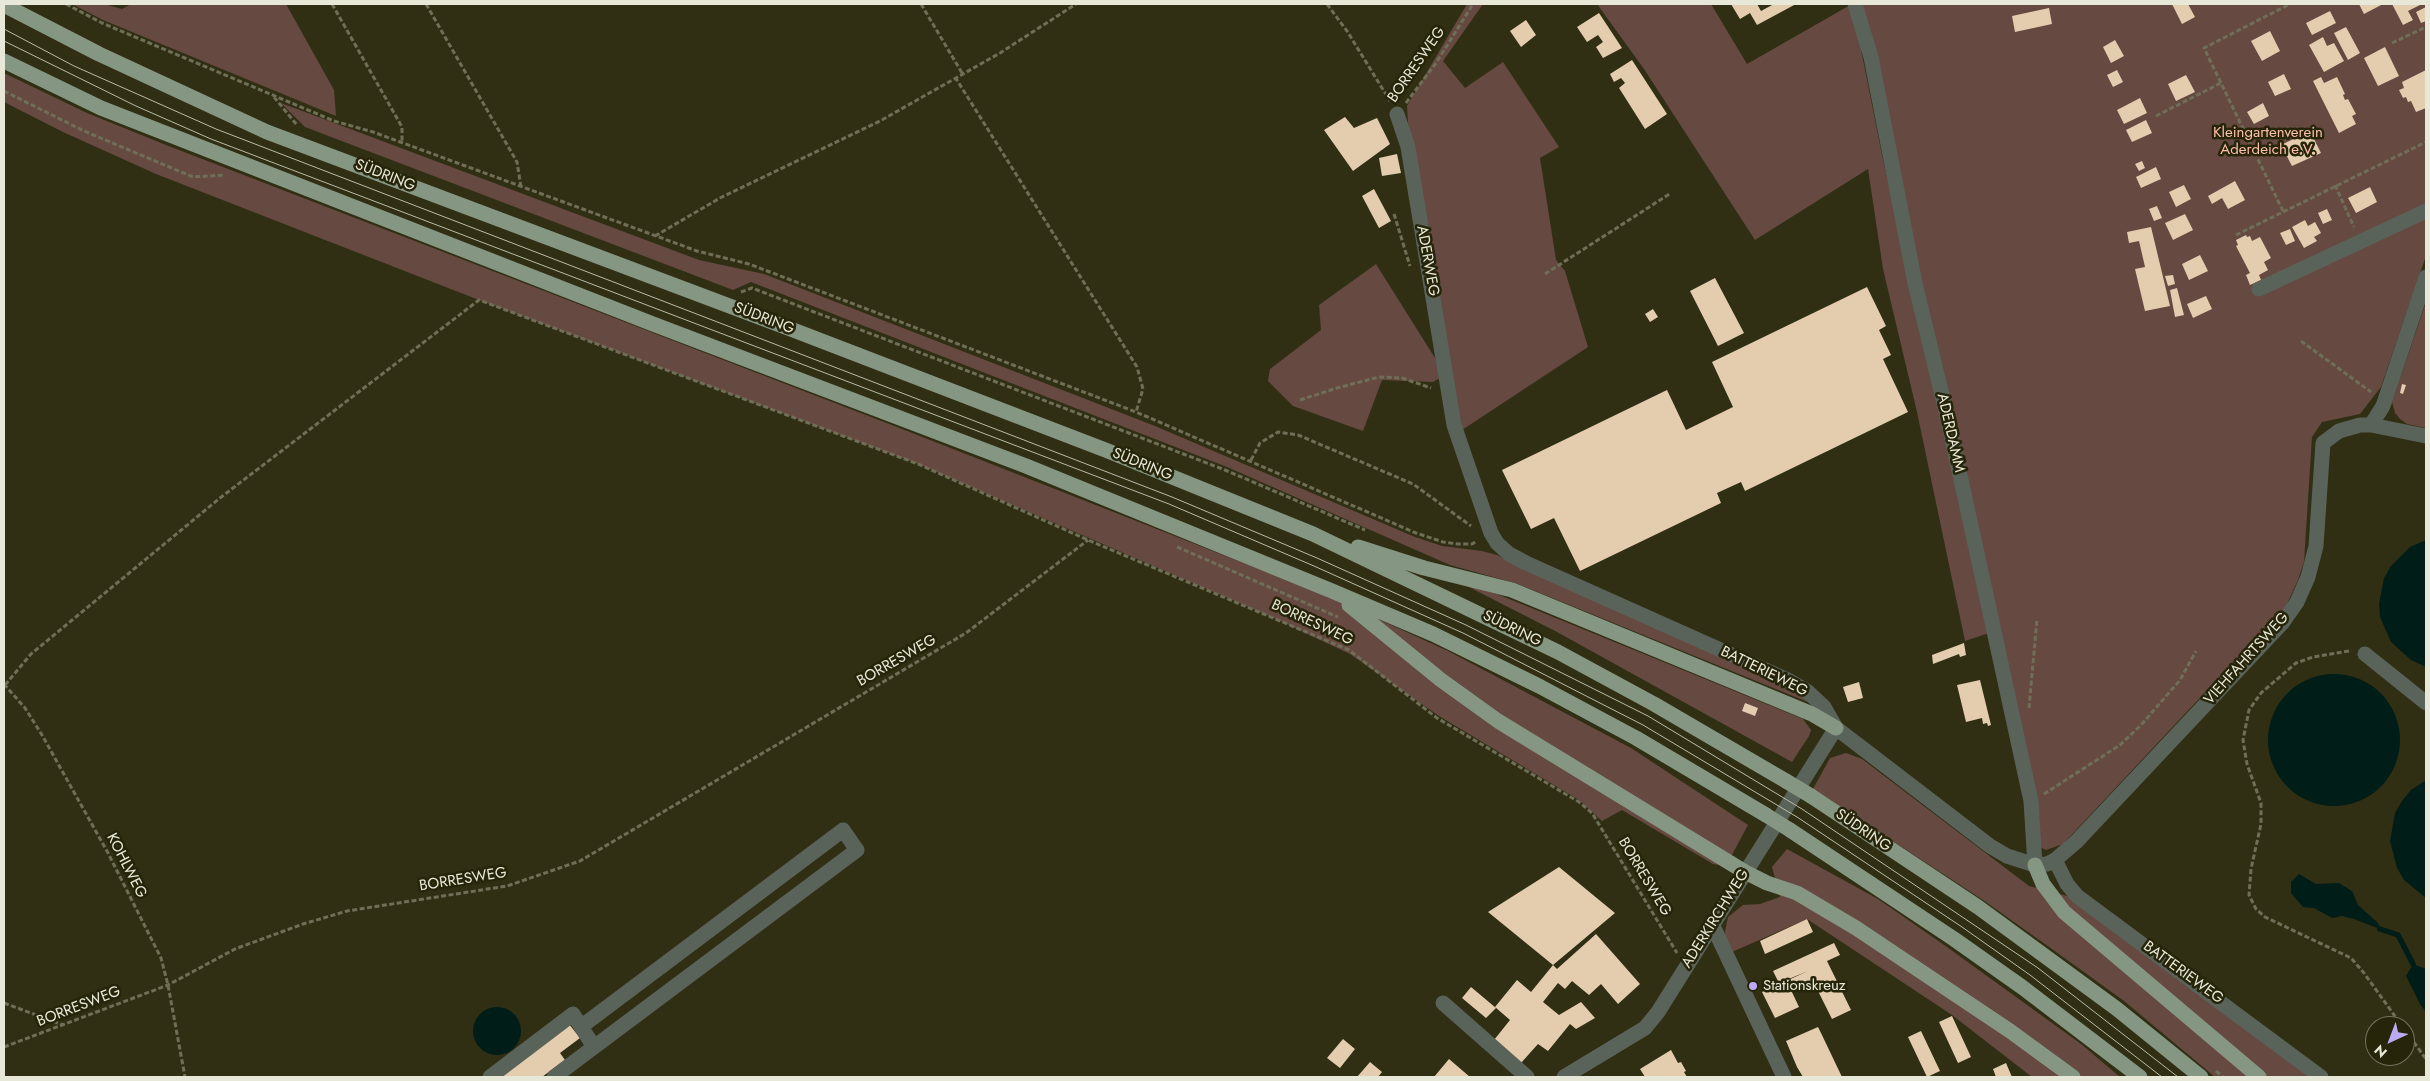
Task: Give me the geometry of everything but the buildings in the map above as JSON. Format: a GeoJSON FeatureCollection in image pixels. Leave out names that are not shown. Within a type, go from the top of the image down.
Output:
{"type":"FeatureCollection","features":[{"type":"Feature","properties":{"kind":"main road","name":"SÜDRING"},"geometry":{"type":"LineString","coordinates":[[4,5],[99,54],[267,132],[1108,451],[1313,534],[1558,652],[1654,704],[1810,796],[1985,913],[2117,1009],[2201,1077]]}},
{"type":"Feature","properties":{"kind":"main road"},"geometry":{"type":"LineString","coordinates":[[4,61],[110,111],[653,324],[1026,466],[1433,634],[1539,686],[1636,738],[1790,830],[1954,939],[2140,1077]]}},
{"type":"Feature","properties":{"kind":"main road"},"geometry":{"type":"LineString","coordinates":[[1313,534],[1424,568],[1512,590],[1812,714],[1836,728]]}},
{"type":"Feature","properties":{"kind":"main road"},"geometry":{"type":"LineString","coordinates":[[1332,591],[1441,680],[1498,721],[1746,872],[1767,883],[1797,893],[1856,928],[2010,1031],[2073,1077]]}},
{"type":"Feature","properties":{"kind":"main road"},"geometry":{"type":"LineString","coordinates":[[2035,865],[2043,884],[2064,912],[2259,1077]]}},
{"type":"Feature","properties":{"kind":"street","name":"ADERDAMM"},"geometry":{"type":"LineString","coordinates":[[1855,4],[1871,56],[1915,283],[1948,420],[2031,801],[2035,865]]}},
{"type":"Feature","properties":{"kind":"street","name":"ADERWEG"},"geometry":{"type":"LineString","coordinates":[[1397,114],[1408,147],[1454,426],[1491,533]]}},
{"type":"Feature","properties":{"kind":"street"},"geometry":{"type":"LineString","coordinates":[[2259,289],[2426,212]]}},
{"type":"Feature","properties":{"kind":"street"},"geometry":{"type":"LineString","coordinates":[[2426,277],[2383,406],[2372,425],[2426,436]]}},
{"type":"Feature","properties":{"kind":"street","name":"VIEHFAHRTSWEG"},"geometry":{"type":"LineString","coordinates":[[2035,865],[2047,864],[2055,860],[2076,842],[2283,622],[2297,602],[2308,577],[2316,546],[2324,443],[2334,434],[2350,426],[2372,425]]}},
{"type":"Feature","properties":{"kind":"street","name":"BATTERIEWEG"},"geometry":{"type":"LineString","coordinates":[[1491,533],[1509,554],[1526,563],[1788,680],[1808,692],[1824,707],[1836,728],[1990,846],[2007,856],[2035,865]]}},
{"type":"Feature","properties":{"kind":"street"},"geometry":{"type":"LineString","coordinates":[[2364,654],[2426,703]]}},
{"type":"Feature","properties":{"kind":"street","name":"ADERKIRCHWEG"},"geometry":{"type":"LineString","coordinates":[[1564,1077],[1645,1028],[1658,1012],[1836,728]]}},
{"type":"Feature","properties":{"kind":"street"},"geometry":{"type":"LineString","coordinates":[[554,1077],[857,850],[843,830],[582,1026]]}},
{"type":"Feature","properties":{"kind":"street","name":"BATTERIEWEG"},"geometry":{"type":"LineString","coordinates":[[2055,860],[2067,884],[2077,896],[2321,1077]]}},
{"type":"Feature","properties":{"kind":"street"},"geometry":{"type":"LineString","coordinates":[[1712,924],[1784,1077]]}},
{"type":"Feature","properties":{"kind":"street"},"geometry":{"type":"LineString","coordinates":[[1443,1004],[1527,1077]]}},
{"type":"Feature","properties":{"kind":"street"},"geometry":{"type":"LineString","coordinates":[[490,1077],[573,1014],[594,1047]]}},
{"type":"Feature","properties":{"kind":"path"},"geometry":{"type":"LineString","coordinates":[[66,4],[102,23],[334,121],[372,132],[697,251],[749,264],[1136,412],[1251,460],[1416,533],[1443,542],[1472,544],[1491,533]]}},
{"type":"Feature","properties":{"kind":"path"},"geometry":{"type":"LineString","coordinates":[[332,4],[402,127],[402,143]]}},
{"type":"Feature","properties":{"kind":"path"},"geometry":{"type":"LineString","coordinates":[[426,4],[517,162],[522,188]]}},
{"type":"Feature","properties":{"kind":"path"},"geometry":{"type":"LineString","coordinates":[[921,4],[962,73]]}},
{"type":"Feature","properties":{"kind":"path"},"geometry":{"type":"LineString","coordinates":[[655,236],[720,198],[880,121],[1000,53],[1076,4]]}},
{"type":"Feature","properties":{"kind":"path"},"geometry":{"type":"LineString","coordinates":[[1327,4],[1383,88],[1397,114]]}},
{"type":"Feature","properties":{"kind":"path","name":"BORRESWEG"},"geometry":{"type":"LineString","coordinates":[[1397,114],[1423,82],[1473,4]]}},
{"type":"Feature","properties":{"kind":"path"},"geometry":{"type":"LineString","coordinates":[[2283,211],[2204,48],[2290,4]]}},
{"type":"Feature","properties":{"kind":"path"},"geometry":{"type":"LineString","coordinates":[[2392,43],[2426,26]]}},
{"type":"Feature","properties":{"kind":"path"},"geometry":{"type":"LineString","coordinates":[[955,77],[1137,367],[1143,389],[1136,412]]}},
{"type":"Feature","properties":{"kind":"path"},"geometry":{"type":"LineString","coordinates":[[2156,116],[2221,83]]}},
{"type":"Feature","properties":{"kind":"path"},"geometry":{"type":"LineString","coordinates":[[4,91],[84,131],[193,177],[234,175]]}},
{"type":"Feature","properties":{"kind":"path"},"geometry":{"type":"LineString","coordinates":[[2236,235],[2426,142]]}},
{"type":"Feature","properties":{"kind":"path"},"geometry":{"type":"LineString","coordinates":[[2335,185],[2360,241]]}},
{"type":"Feature","properties":{"kind":"path"},"geometry":{"type":"LineString","coordinates":[[1545,274],[1671,193]]}},
{"type":"Feature","properties":{"kind":"path"},"geometry":{"type":"LineString","coordinates":[[4,685],[30,654],[220,498],[479,300],[918,464],[1088,540]]}},
{"type":"Feature","properties":{"kind":"path"},"geometry":{"type":"LineString","coordinates":[[2301,341],[2371,392],[2383,406]]}},
{"type":"Feature","properties":{"kind":"path"},"geometry":{"type":"LineString","coordinates":[[1300,400],[1337,388],[1380,378],[1402,378],[1449,395]]}},
{"type":"Feature","properties":{"kind":"path"},"geometry":{"type":"LineString","coordinates":[[1251,460],[1260,443],[1278,432],[1298,435],[1413,484],[1471,526],[1491,533]]}},
{"type":"Feature","properties":{"kind":"path","name":"BORRESWEG"},"geometry":{"type":"LineString","coordinates":[[4,1047],[64,1026],[168,985],[235,949],[347,911],[507,886],[580,861],[966,633],[1088,540],[1349,650],[1437,718],[1579,802],[1599,823],[1686,968]]}},
{"type":"Feature","properties":{"kind":"path"},"geometry":{"type":"LineString","coordinates":[[1174,545],[1181,550],[1341,618]]}},
{"type":"Feature","properties":{"kind":"path"},"geometry":{"type":"LineString","coordinates":[[2029,712],[2037,619]]}},
{"type":"Feature","properties":{"kind":"path"},"geometry":{"type":"LineString","coordinates":[[2364,654],[2356,650],[2313,657],[2296,663],[2261,693],[2250,710],[2243,740],[2247,764],[2261,803],[2260,824],[2251,869],[2249,895],[2256,909],[2265,917],[2351,958],[2395,1016]]}},
{"type":"Feature","properties":{"kind":"path"},"geometry":{"type":"LineString","coordinates":[[2031,801],[2089,766],[2120,744],[2141,724],[2180,680],[2196,651]]}},
{"type":"Feature","properties":{"kind":"path","name":"KOHLWEG"},"geometry":{"type":"LineString","coordinates":[[4,685],[25,708],[42,734],[108,853],[161,958],[168,985],[185,1077]]}},
{"type":"Feature","properties":{"kind":"path"},"geometry":{"type":"LineString","coordinates":[[4,1003],[64,1026]]}},
{"type":"Feature","properties":{"kind":"path"},"geometry":{"type":"LineString","coordinates":[[2415,1044],[2426,1059]]}},
{"type":"Feature","properties":{"kind":"green space"},"geometry":{"type":"Polygon","coordinates":[[[72,4],[104,4],[122,9],[131,4],[286,4],[334,90],[336,116],[103,20],[72,4]]]}},
{"type":"Feature","properties":{"kind":"green space"},"geometry":{"type":"Polygon","coordinates":[[[1467,4],[1483,4],[1443,61],[1465,88],[1503,62],[1559,147],[1540,158],[1556,260],[1565,271],[1588,347],[1462,430],[1408,123],[1407,106],[1467,4]]]}},
{"type":"Feature","properties":{"kind":"green space"},"geometry":{"type":"Polygon","coordinates":[[[1597,4],[1711,4],[1747,64],[1852,4],[1882,155],[1989,633],[1965,641],[1917,412],[1883,269],[1868,169],[1755,240],[1644,69],[1597,4]]]}},
{"type":"Feature","properties":{"kind":"green space","name":"Kleingartenverein Aderdeich e.V."},"geometry":{"type":"Polygon","coordinates":[[[1861,4],[2426,4],[2426,256],[2381,387],[2360,414],[2322,422],[2312,437],[2304,562],[2298,580],[2286,606],[2063,844],[2046,850],[2039,847],[1861,4]]]}},
{"type":"Feature","properties":{"kind":"green space"},"geometry":{"type":"Polygon","coordinates":[[[4,73],[87,113],[166,145],[897,427],[1330,597],[1448,651],[1631,748],[1748,825],[1726,866],[1713,864],[1622,810],[1602,821],[1579,800],[1439,716],[1350,654],[1276,619],[918,464],[479,300],[156,174],[63,132],[4,102],[4,73]]]}},
{"type":"Feature","properties":{"kind":"green space"},"geometry":{"type":"Polygon","coordinates":[[[281,103],[699,260],[764,274],[1155,426],[1415,537],[1442,546],[1482,551],[1497,555],[1758,672],[1804,695],[1815,705],[1518,584],[1450,565],[1227,467],[751,282],[733,290],[305,127],[281,103]]]}},
{"type":"Feature","properties":{"kind":"green space"},"geometry":{"type":"Polygon","coordinates":[[[1376,264],[1440,366],[1440,378],[1433,382],[1382,380],[1363,431],[1293,406],[1268,381],[1270,369],[1321,330],[1319,305],[1376,264]]]}},
{"type":"Feature","properties":{"kind":"green space"},"geometry":{"type":"Polygon","coordinates":[[[2426,302],[2426,428],[2407,424],[2400,419],[2395,413],[2392,402],[2426,302]]]}},
{"type":"Feature","properties":{"kind":"green space"},"geometry":{"type":"Polygon","coordinates":[[[1463,584],[1497,594],[1803,719],[1811,730],[1809,736],[1792,762],[1557,632],[1463,584]]]}},
{"type":"Feature","properties":{"kind":"green space"},"geometry":{"type":"Polygon","coordinates":[[[1846,753],[1862,759],[2029,886],[2075,898],[2316,1077],[2215,1077],[2124,1001],[2052,949],[1983,900],[1813,789],[1830,758],[1846,753]]]}},
{"type":"Feature","properties":{"kind":"green space"},"geometry":{"type":"Polygon","coordinates":[[[1787,849],[1878,899],[2081,1044],[2120,1077],[2032,1077],[1952,1015],[1807,919],[1732,952],[1724,936],[1728,917],[1743,905],[1760,904],[1780,897],[1772,867],[1787,849]]]}},
{"type":"Feature","properties":{"kind":"water"},"geometry":{"type":"Polygon","coordinates":[[[2426,540],[2426,667],[2411,660],[2391,642],[2380,617],[2379,604],[2384,578],[2391,566],[2410,547],[2426,540]]]}},
{"type":"Feature","properties":{"kind":"water"},"geometry":{"type":"Polygon","coordinates":[[[2334,674],[2347,675],[2359,679],[2381,693],[2395,715],[2399,727],[2399,753],[2395,765],[2381,787],[2359,801],[2347,805],[2334,806],[2321,805],[2309,801],[2287,787],[2273,765],[2269,753],[2268,740],[2269,727],[2273,715],[2287,693],[2309,679],[2321,675],[2334,674]]]}},
{"type":"Feature","properties":{"kind":"water"},"geometry":{"type":"Polygon","coordinates":[[[2426,780],[2426,898],[2404,880],[2397,868],[2390,841],[2395,813],[2402,801],[2411,790],[2426,780]]]}},
{"type":"Feature","properties":{"kind":"water"},"geometry":{"type":"Polygon","coordinates":[[[2299,874],[2316,884],[2339,883],[2352,891],[2358,905],[2378,923],[2380,929],[2342,916],[2332,918],[2314,908],[2303,907],[2291,893],[2291,882],[2299,874]]]}},
{"type":"Feature","properties":{"kind":"water"},"geometry":{"type":"Polygon","coordinates":[[[2413,964],[2426,969],[2426,1012],[2406,976],[2413,964]]]}},
{"type":"Feature","properties":{"kind":"water"},"geometry":{"type":"Polygon","coordinates":[[[492,1007],[502,1007],[511,1011],[517,1017],[521,1031],[517,1045],[511,1051],[502,1055],[492,1055],[483,1051],[477,1045],[473,1036],[473,1026],[477,1017],[483,1011],[492,1007]]]}},
{"type":"Feature","properties":{"kind":"waterway"},"geometry":{"type":"LineString","coordinates":[[2380,929],[2398,935],[2413,964]]}},
{"type":"Feature","properties":{"kind":"tram line"},"geometry":{"type":"LineString","coordinates":[[4,29],[74,66],[216,129],[1172,497],[1317,558],[1466,625],[1648,716],[1802,809],[2038,968],[2178,1077]]}},
{"type":"Feature","properties":{"kind":"tram line"},"geometry":{"type":"LineString","coordinates":[[4,41],[136,106],[211,139],[1169,504],[1463,633],[1643,725],[1797,817],[1962,927],[2030,975],[2162,1077]]}},
{"type":"Feature","properties":{"kind":"place","name":"Stationskreuz"},"geometry":{"type":"Point","coordinates":[1753,986]}}]}
